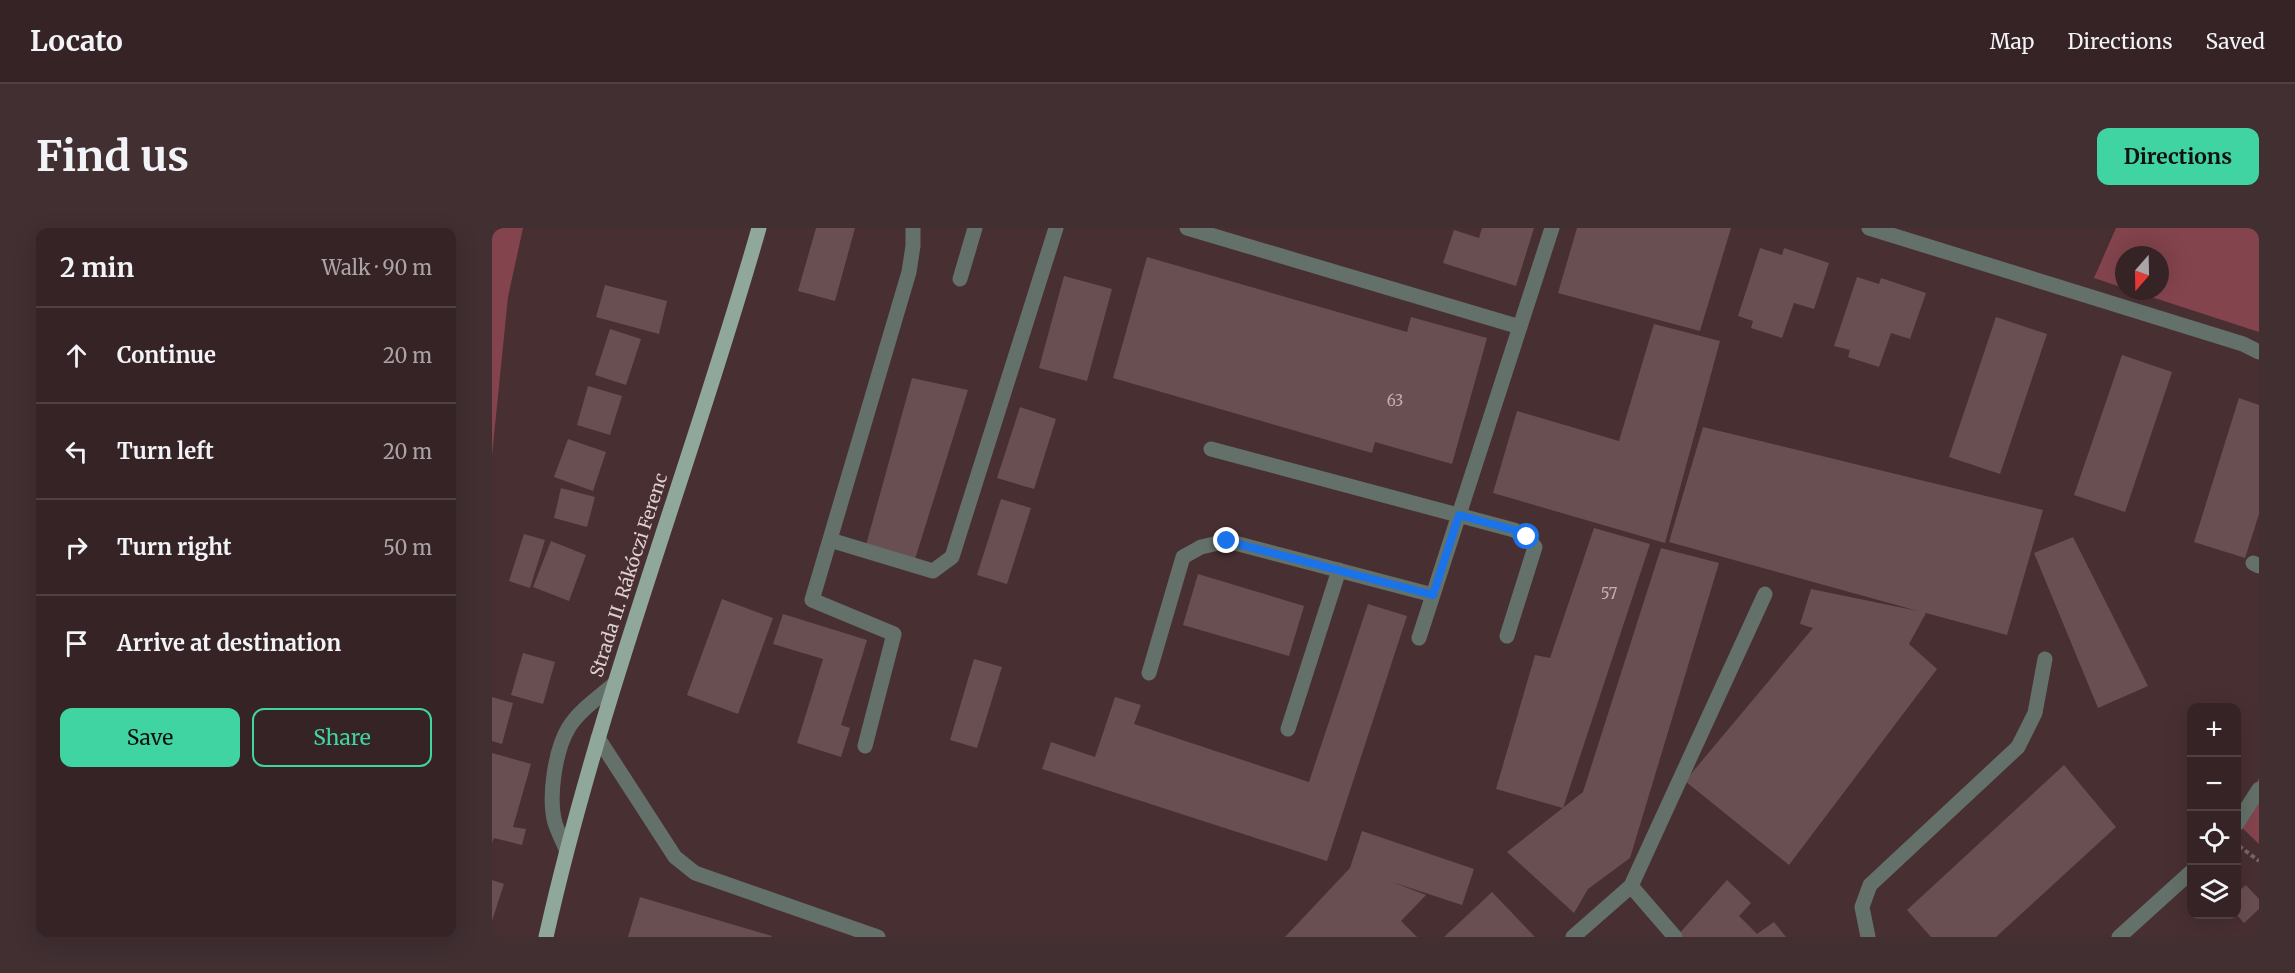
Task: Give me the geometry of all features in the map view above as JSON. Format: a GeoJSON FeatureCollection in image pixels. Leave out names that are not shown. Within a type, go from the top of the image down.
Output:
{"type":"FeatureCollection","features":[{"type":"Feature","properties":{"kind":"main road","name":"Strada II. Rákóczi Ferenc"},"geometry":{"type":"LineString","coordinates":[[546,937],[566,849],[613,685],[730,328],[759,228]]}},
{"type":"Feature","properties":{"kind":"street"},"geometry":{"type":"LineString","coordinates":[[865,746],[894,634],[812,600],[909,272],[913,228]]}},
{"type":"Feature","properties":{"kind":"street"},"geometry":{"type":"LineString","coordinates":[[960,279],[975,228]]}},
{"type":"Feature","properties":{"kind":"street"},"geometry":{"type":"LineString","coordinates":[[830,540],[933,571],[952,557],[1056,228]]}},
{"type":"Feature","properties":{"kind":"street"},"geometry":{"type":"LineString","coordinates":[[1187,228],[1520,327]]}},
{"type":"Feature","properties":{"kind":"street"},"geometry":{"type":"LineString","coordinates":[[1419,638],[1552,228]]}},
{"type":"Feature","properties":{"kind":"street"},"geometry":{"type":"LineString","coordinates":[[1869,228],[2243,344],[2259,352]]}},
{"type":"Feature","properties":{"kind":"street"},"geometry":{"type":"LineString","coordinates":[[1211,449],[1514,530],[1527,537],[1535,547],[1508,636]]}},
{"type":"Feature","properties":{"kind":"street"},"geometry":{"type":"LineString","coordinates":[[1149,673],[1183,557],[1201,547],[1227,541],[1433,595]]}},
{"type":"Feature","properties":{"kind":"street"},"geometry":{"type":"LineString","coordinates":[[1288,729],[1340,570]]}},
{"type":"Feature","properties":{"kind":"street"},"geometry":{"type":"LineString","coordinates":[[1573,937],[1630,886],[1765,594]]}},
{"type":"Feature","properties":{"kind":"street"},"geometry":{"type":"LineString","coordinates":[[1868,937],[1862,907],[1870,885],[2018,747],[2035,713],[2045,659]]}},
{"type":"Feature","properties":{"kind":"street"},"geometry":{"type":"LineString","coordinates":[[566,849],[555,822],[551,798],[562,745],[569,728],[583,710],[613,685]]}},
{"type":"Feature","properties":{"kind":"street"},"geometry":{"type":"LineString","coordinates":[[598,738],[675,857],[695,873],[878,937]]}},
{"type":"Feature","properties":{"kind":"street"},"geometry":{"type":"LineString","coordinates":[[2241,817],[2259,789]]}},
{"type":"Feature","properties":{"kind":"street"},"geometry":{"type":"LineString","coordinates":[[2119,937],[2187,876]]}},
{"type":"Feature","properties":{"kind":"street"},"geometry":{"type":"LineString","coordinates":[[1630,886],[1674,937]]}},
{"type":"Feature","properties":{"kind":"path"},"geometry":{"type":"LineString","coordinates":[[2241,848],[2259,861]]}},
{"type":"Feature","properties":{"kind":"shaded area"},"geometry":{"type":"Polygon","coordinates":[[[492,228],[523,228],[508,297],[492,455],[492,228]]]}},
{"type":"Feature","properties":{"kind":"shaded area"},"geometry":{"type":"Polygon","coordinates":[[[2116,228],[2259,228],[2259,332],[2161,300],[2169,300],[2169,246],[2115,246],[2115,285],[2094,278],[2116,228]]]}},
{"type":"Feature","properties":{"kind":"shaded area"},"geometry":{"type":"Polygon","coordinates":[[[2259,778],[2259,844],[2241,827],[2241,815],[2259,778]]]}},
{"type":"Feature","properties":{"kind":"building"},"geometry":{"type":"Polygon","coordinates":[[[816,228],[855,228],[835,301],[798,291],[816,228]]]}},
{"type":"Feature","properties":{"kind":"building"},"geometry":{"type":"Polygon","coordinates":[[[1482,228],[1534,228],[1516,286],[1443,263],[1454,230],[1479,238],[1482,228]]]}},
{"type":"Feature","properties":{"kind":"building"},"geometry":{"type":"Polygon","coordinates":[[[1577,228],[1731,228],[1700,331],[1558,293],[1577,228]]]}},
{"type":"Feature","properties":{"kind":"building"},"geometry":{"type":"Polygon","coordinates":[[[1760,248],[1782,255],[1784,248],[1829,263],[1814,309],[1794,303],[1782,338],[1751,328],[1753,321],[1738,316],[1760,248]]]}},
{"type":"Feature","properties":{"kind":"building"},"geometry":{"type":"Polygon","coordinates":[[[1147,257],[1407,332],[1411,317],[1487,338],[1452,464],[1375,442],[1372,453],[1113,378],[1147,257]]]}},
{"type":"Feature","properties":{"kind":"building"},"geometry":{"type":"Polygon","coordinates":[[[1064,276],[1112,289],[1087,381],[1039,368],[1064,276]]]}},
{"type":"Feature","properties":{"kind":"building"},"geometry":{"type":"Polygon","coordinates":[[[1857,277],[1879,284],[1881,278],[1926,293],[1910,339],[1891,333],[1879,367],[1848,357],[1850,350],[1834,346],[1857,277]]]}},
{"type":"Feature","properties":{"kind":"building"},"geometry":{"type":"Polygon","coordinates":[[[605,285],[667,301],[659,334],[596,317],[605,285]]]}},
{"type":"Feature","properties":{"kind":"building"},"geometry":{"type":"Polygon","coordinates":[[[1996,317],[2047,334],[2000,474],[1949,457],[1996,317]]]}},
{"type":"Feature","properties":{"kind":"building"},"geometry":{"type":"Polygon","coordinates":[[[1654,324],[1720,341],[1665,543],[1493,493],[1517,411],[1619,441],[1654,324]]]}},
{"type":"Feature","properties":{"kind":"building"},"geometry":{"type":"Polygon","coordinates":[[[610,329],[641,339],[626,385],[595,375],[610,329]]]}},
{"type":"Feature","properties":{"kind":"building"},"geometry":{"type":"Polygon","coordinates":[[[2122,355],[2172,372],[2125,512],[2074,495],[2122,355]]]}},
{"type":"Feature","properties":{"kind":"building"},"geometry":{"type":"Polygon","coordinates":[[[912,378],[968,390],[915,559],[866,545],[912,378]]]}},
{"type":"Feature","properties":{"kind":"building"},"geometry":{"type":"Polygon","coordinates":[[[588,386],[622,396],[610,435],[577,425],[588,386]]]}},
{"type":"Feature","properties":{"kind":"building"},"geometry":{"type":"Polygon","coordinates":[[[2239,398],[2259,405],[2259,514],[2245,558],[2194,542],[2239,398]]]}},
{"type":"Feature","properties":{"kind":"building"},"geometry":{"type":"Polygon","coordinates":[[[1020,407],[1056,419],[1034,489],[997,478],[1020,407]]]}},
{"type":"Feature","properties":{"kind":"building"},"geometry":{"type":"Polygon","coordinates":[[[1703,427],[2043,510],[2007,635],[1926,613],[1909,644],[1937,669],[1789,865],[1685,781],[1813,628],[1800,624],[1811,589],[1918,611],[1669,542],[1703,427]]]}},
{"type":"Feature","properties":{"kind":"building"},"geometry":{"type":"Polygon","coordinates":[[[568,439],[606,452],[593,491],[554,477],[568,439]]]}},
{"type":"Feature","properties":{"kind":"building"},"geometry":{"type":"Polygon","coordinates":[[[561,488],[595,497],[587,527],[554,518],[561,488]]]}},
{"type":"Feature","properties":{"kind":"building"},"geometry":{"type":"Polygon","coordinates":[[[1001,499],[1031,508],[1007,584],[977,575],[1001,499]]]}},
{"type":"Feature","properties":{"kind":"building"},"geometry":{"type":"Polygon","coordinates":[[[1594,528],[1650,544],[1563,808],[1496,789],[1535,655],[1550,658],[1594,528]]]}},
{"type":"Feature","properties":{"kind":"building"},"geometry":{"type":"Polygon","coordinates":[[[524,534],[545,540],[530,588],[509,581],[524,534]]]}},
{"type":"Feature","properties":{"kind":"building"},"geometry":{"type":"Polygon","coordinates":[[[2073,537],[2148,686],[2098,708],[2034,553],[2073,537]]]}},
{"type":"Feature","properties":{"kind":"building"},"geometry":{"type":"Polygon","coordinates":[[[551,541],[586,555],[569,601],[533,587],[551,541]]]}},
{"type":"Feature","properties":{"kind":"building"},"geometry":{"type":"Polygon","coordinates":[[[1661,548],[1719,563],[1630,858],[1588,889],[1574,913],[1507,852],[1583,792],[1661,548]]]}},
{"type":"Feature","properties":{"kind":"building"},"geometry":{"type":"Polygon","coordinates":[[[1198,574],[1304,606],[1289,656],[1183,625],[1198,574]]]}},
{"type":"Feature","properties":{"kind":"building"},"geometry":{"type":"Polygon","coordinates":[[[722,599],[773,618],[738,714],[687,695],[722,599]]]}},
{"type":"Feature","properties":{"kind":"building"},"geometry":{"type":"Polygon","coordinates":[[[1368,604],[1407,616],[1327,861],[1042,769],[1051,742],[1095,757],[1115,697],[1141,705],[1134,724],[1309,782],[1368,604]]]}},
{"type":"Feature","properties":{"kind":"building"},"geometry":{"type":"Polygon","coordinates":[[[783,614],[867,640],[841,725],[850,728],[841,757],[797,743],[823,659],[773,644],[783,614]]]}},
{"type":"Feature","properties":{"kind":"building"},"geometry":{"type":"Polygon","coordinates":[[[523,653],[555,662],[543,704],[511,695],[523,653]]]}},
{"type":"Feature","properties":{"kind":"building"},"geometry":{"type":"Polygon","coordinates":[[[974,659],[1002,667],[977,748],[950,740],[974,659]]]}},
{"type":"Feature","properties":{"kind":"building"},"geometry":{"type":"Polygon","coordinates":[[[492,697],[513,703],[502,744],[492,741],[492,697]]]}},
{"type":"Feature","properties":{"kind":"building"},"geometry":{"type":"Polygon","coordinates":[[[492,753],[531,764],[513,827],[526,829],[522,845],[494,838],[492,843],[492,753]]]}},
{"type":"Feature","properties":{"kind":"building"},"geometry":{"type":"Polygon","coordinates":[[[2064,765],[2116,827],[1996,937],[1931,937],[1907,910],[2064,765]]]}},
{"type":"Feature","properties":{"kind":"building"},"geometry":{"type":"Polygon","coordinates":[[[1362,831],[1474,869],[1462,905],[1392,882],[1426,895],[1401,921],[1417,937],[1285,937],[1350,868],[1362,831]]]}},
{"type":"Feature","properties":{"kind":"building"},"geometry":{"type":"Polygon","coordinates":[[[492,880],[504,884],[492,921],[492,880]]]}},
{"type":"Feature","properties":{"kind":"building"},"geometry":{"type":"Polygon","coordinates":[[[1727,880],[1751,903],[1739,916],[1757,934],[1774,922],[1786,937],[1680,937],[1678,935],[1727,880]]]}},
{"type":"Feature","properties":{"kind":"building"},"geometry":{"type":"Polygon","coordinates":[[[2246,885],[2259,899],[2259,909],[2244,923],[2240,919],[2241,889],[2246,885]]]}},
{"type":"Feature","properties":{"kind":"building"},"geometry":{"type":"Polygon","coordinates":[[[1492,892],[1535,937],[1444,937],[1492,892]]]}},
{"type":"Feature","properties":{"kind":"building"},"geometry":{"type":"Polygon","coordinates":[[[640,897],[772,936],[628,937],[640,897]]]}},
{"type":"Feature","properties":{"kind":"route"},"geometry":{"type":"LineString","coordinates":[[1227,541],[1433,595],[1459,515],[1514,530],[1527,537]]}}]}
